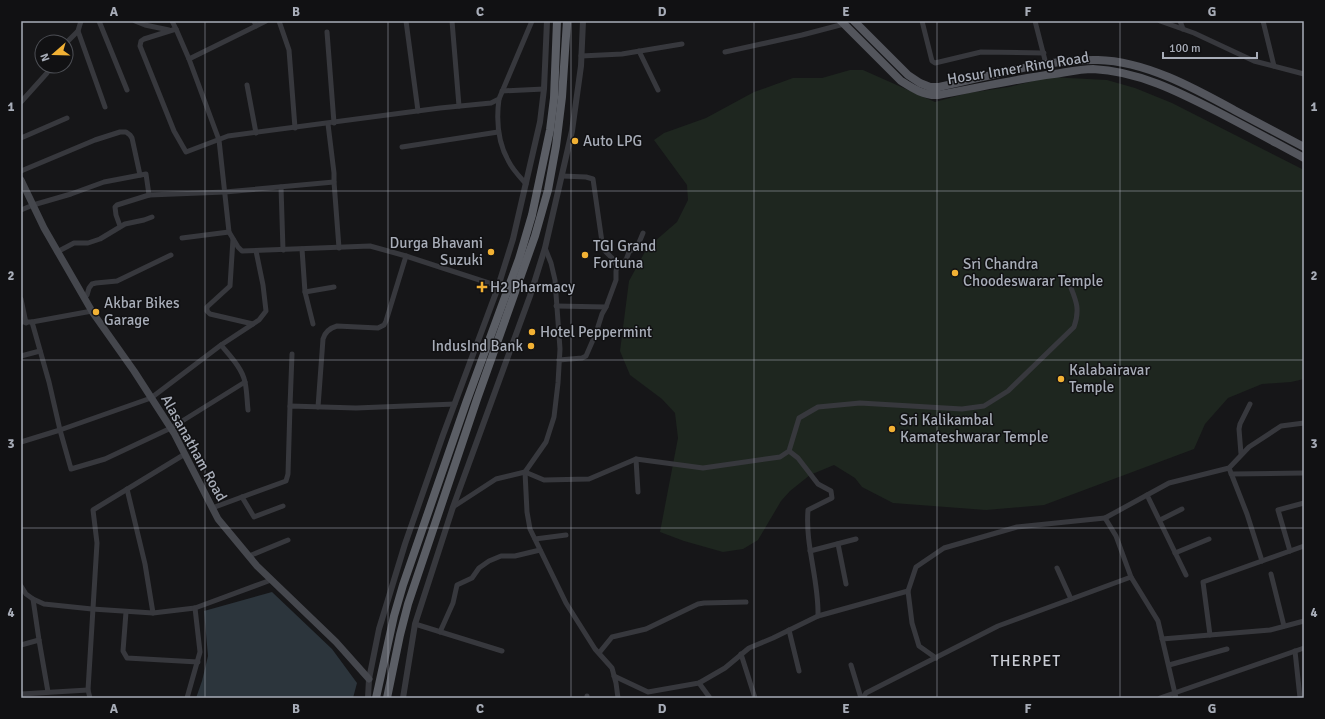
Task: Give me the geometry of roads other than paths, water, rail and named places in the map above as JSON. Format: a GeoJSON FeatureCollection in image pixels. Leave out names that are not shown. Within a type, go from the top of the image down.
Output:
{"type":"FeatureCollection","features":[{"type":"Feature","properties":{"kind":"highway"},"geometry":{"type":"LineString","coordinates":[[376,698],[394,616],[403,585],[466,403],[519,259],[532,215],[550,130],[554,98],[558,21]]}},
{"type":"Feature","properties":{"kind":"highway"},"geometry":{"type":"LineString","coordinates":[[387,698],[408,604],[477,399],[535,236],[548,190],[556,146],[562,97],[567,21]]}},
{"type":"Feature","properties":{"kind":"main road","name":"Hosur Inner Ring Road"},"geometry":{"type":"LineString","coordinates":[[854,21],[908,75],[920,84],[930,87],[939,87],[1046,64],[1098,60],[1120,63],[1134,66],[1197,90],[1304,147]]}},
{"type":"Feature","properties":{"kind":"main road","name":"Hosur Inner Ring Road"},"geometry":{"type":"LineString","coordinates":[[843,23],[901,81],[911,88],[926,95],[938,95],[1072,71],[1092,69],[1128,73],[1190,98],[1304,158]]}},
{"type":"Feature","properties":{"kind":"main road","name":"Alasanatham Road"},"geometry":{"type":"LineString","coordinates":[[21,180],[32,205],[57,252],[84,298],[171,428],[218,519],[271,580],[336,642],[370,679]]}},
{"type":"Feature","properties":{"kind":"street"},"geometry":{"type":"LineString","coordinates":[[74,35],[78,31],[81,21]]}},
{"type":"Feature","properties":{"kind":"street"},"geometry":{"type":"LineString","coordinates":[[99,21],[127,90]]}},
{"type":"Feature","properties":{"kind":"street"},"geometry":{"type":"LineString","coordinates":[[135,21],[145,25],[173,29]]}},
{"type":"Feature","properties":{"kind":"street"},"geometry":{"type":"LineString","coordinates":[[172,21],[173,29],[189,59],[219,140],[229,232],[242,251],[370,246],[498,286]]}},
{"type":"Feature","properties":{"kind":"street"},"geometry":{"type":"LineString","coordinates":[[189,59],[255,23],[266,21]]}},
{"type":"Feature","properties":{"kind":"street"},"geometry":{"type":"LineString","coordinates":[[279,21],[289,50],[295,128]]}},
{"type":"Feature","properties":{"kind":"street"},"geometry":{"type":"LineString","coordinates":[[406,21],[418,111]]}},
{"type":"Feature","properties":{"kind":"street"},"geometry":{"type":"LineString","coordinates":[[452,21],[459,106]]}},
{"type":"Feature","properties":{"kind":"street"},"geometry":{"type":"LineString","coordinates":[[526,184],[509,163],[498,132],[497,112],[502,91],[532,21]]}},
{"type":"Feature","properties":{"kind":"street"},"geometry":{"type":"LineString","coordinates":[[368,698],[379,629],[403,551],[498,286],[513,239],[540,122],[544,89],[547,21]]}},
{"type":"Feature","properties":{"kind":"street"},"geometry":{"type":"LineString","coordinates":[[403,698],[415,624],[453,507],[530,296],[545,248],[572,131],[582,56],[584,21]]}},
{"type":"Feature","properties":{"kind":"street"},"geometry":{"type":"LineString","coordinates":[[922,21],[932,61],[935,63],[980,52],[1044,53]]}},
{"type":"Feature","properties":{"kind":"street"},"geometry":{"type":"LineString","coordinates":[[1035,21],[1046,64]]}},
{"type":"Feature","properties":{"kind":"street"},"geometry":{"type":"LineString","coordinates":[[1160,21],[1183,29],[1254,61],[1304,74]]}},
{"type":"Feature","properties":{"kind":"street"},"geometry":{"type":"LineString","coordinates":[[1180,21],[1183,29]]}},
{"type":"Feature","properties":{"kind":"street"},"geometry":{"type":"LineString","coordinates":[[1263,21],[1274,66]]}},
{"type":"Feature","properties":{"kind":"street"},"geometry":{"type":"LineString","coordinates":[[725,52],[802,35],[843,23]]}},
{"type":"Feature","properties":{"kind":"street"},"geometry":{"type":"LineString","coordinates":[[173,29],[144,39],[141,41],[140,46],[174,131],[186,152],[228,136],[491,103],[499,99]]}},
{"type":"Feature","properties":{"kind":"street"},"geometry":{"type":"LineString","coordinates":[[78,31],[104,107]]}},
{"type":"Feature","properties":{"kind":"street"},"geometry":{"type":"LineString","coordinates":[[327,32],[334,182],[339,248]]}},
{"type":"Feature","properties":{"kind":"street"},"geometry":{"type":"LineString","coordinates":[[582,56],[622,54],[682,44]]}},
{"type":"Feature","properties":{"kind":"street"},"geometry":{"type":"LineString","coordinates":[[639,51],[658,90]]}},
{"type":"Feature","properties":{"kind":"street"},"geometry":{"type":"LineString","coordinates":[[21,102],[46,74]]}},
{"type":"Feature","properties":{"kind":"street"},"geometry":{"type":"LineString","coordinates":[[247,85],[256,133]]}},
{"type":"Feature","properties":{"kind":"street"},"geometry":{"type":"LineString","coordinates":[[502,91],[544,89]]}},
{"type":"Feature","properties":{"kind":"street"},"geometry":{"type":"LineString","coordinates":[[21,138],[67,118]]}},
{"type":"Feature","properties":{"kind":"street"},"geometry":{"type":"LineString","coordinates":[[21,171],[95,140],[120,132],[126,132],[130,134],[132,138],[140,175]]}},
{"type":"Feature","properties":{"kind":"street"},"geometry":{"type":"LineString","coordinates":[[402,147],[498,132]]}},
{"type":"Feature","properties":{"kind":"street"},"geometry":{"type":"LineString","coordinates":[[21,210],[32,205],[71,194],[104,182],[146,174],[149,195]]}},
{"type":"Feature","properties":{"kind":"street"},"geometry":{"type":"LineString","coordinates":[[559,360],[582,358],[586,356],[616,280],[617,267],[613,259],[603,249],[592,179],[586,177],[562,176]]}},
{"type":"Feature","properties":{"kind":"street"},"geometry":{"type":"LineString","coordinates":[[120,226],[115,210],[117,205],[149,195],[225,192],[334,182]]}},
{"type":"Feature","properties":{"kind":"street"},"geometry":{"type":"LineString","coordinates":[[281,187],[283,250]]}},
{"type":"Feature","properties":{"kind":"street"},"geometry":{"type":"LineString","coordinates":[[57,252],[74,243],[88,243],[100,239],[120,226],[152,217]]}},
{"type":"Feature","properties":{"kind":"street"},"geometry":{"type":"LineString","coordinates":[[182,238],[229,232]]}},
{"type":"Feature","properties":{"kind":"street"},"geometry":{"type":"LineString","coordinates":[[617,267],[626,260],[629,252],[638,245],[643,233]]}},
{"type":"Feature","properties":{"kind":"street"},"geometry":{"type":"LineString","coordinates":[[233,239],[231,284],[227,290],[207,307],[207,311],[210,314],[253,324]]}},
{"type":"Feature","properties":{"kind":"street"},"geometry":{"type":"LineString","coordinates":[[545,248],[551,263],[555,280],[560,349],[554,417],[546,442],[525,472],[526,512],[530,529],[566,603],[599,653],[612,668],[618,698]]}},
{"type":"Feature","properties":{"kind":"street"},"geometry":{"type":"LineString","coordinates":[[302,249],[305,292],[314,324]]}},
{"type":"Feature","properties":{"kind":"street"},"geometry":{"type":"LineString","coordinates":[[21,442],[151,398],[259,320],[266,311],[263,285],[256,251]]}},
{"type":"Feature","properties":{"kind":"street"},"geometry":{"type":"LineString","coordinates":[[84,298],[87,295],[88,288],[92,284],[117,281],[170,255]]}},
{"type":"Feature","properties":{"kind":"street"},"geometry":{"type":"LineString","coordinates":[[318,407],[324,335],[334,327],[378,328],[384,325],[406,256]]}},
{"type":"Feature","properties":{"kind":"street"},"geometry":{"type":"LineString","coordinates":[[453,507],[496,479],[525,472],[544,480],[589,479],[636,459],[703,468],[780,457],[789,451],[799,418],[818,407],[860,403],[962,409],[984,406],[1008,391],[1074,327],[1078,316],[1077,304],[1068,280]]}},
{"type":"Feature","properties":{"kind":"street"},"geometry":{"type":"LineString","coordinates":[[305,292],[334,287]]}},
{"type":"Feature","properties":{"kind":"street"},"geometry":{"type":"LineString","coordinates":[[21,299],[26,323],[40,351],[71,469],[105,458],[171,428],[245,382]]}},
{"type":"Feature","properties":{"kind":"street"},"geometry":{"type":"LineString","coordinates":[[556,306],[606,307]]}},
{"type":"Feature","properties":{"kind":"street"},"geometry":{"type":"LineString","coordinates":[[26,323],[92,311]]}},
{"type":"Feature","properties":{"kind":"street"},"geometry":{"type":"LineString","coordinates":[[221,346],[239,369],[245,382],[248,410]]}},
{"type":"Feature","properties":{"kind":"street"},"geometry":{"type":"LineString","coordinates":[[21,356],[40,351]]}},
{"type":"Feature","properties":{"kind":"street"},"geometry":{"type":"LineString","coordinates":[[212,508],[286,481],[288,478],[292,354]]}},
{"type":"Feature","properties":{"kind":"street"},"geometry":{"type":"LineString","coordinates":[[290,406],[356,408],[455,404]]}},
{"type":"Feature","properties":{"kind":"street"},"geometry":{"type":"LineString","coordinates":[[1242,454],[1239,429],[1250,404]]}},
{"type":"Feature","properties":{"kind":"street"},"geometry":{"type":"LineString","coordinates":[[936,658],[919,646],[912,623],[908,592],[916,567],[944,548],[1017,528],[1105,518],[1169,483],[1229,468],[1249,446],[1281,426],[1304,423]]}},
{"type":"Feature","properties":{"kind":"street"},"geometry":{"type":"LineString","coordinates":[[789,451],[798,458],[818,484],[830,491],[832,498],[808,510],[808,537],[818,604],[818,616]]}},
{"type":"Feature","properties":{"kind":"street"},"geometry":{"type":"LineString","coordinates":[[90,698],[88,690],[97,543],[93,510],[185,454]]}},
{"type":"Feature","properties":{"kind":"street"},"geometry":{"type":"LineString","coordinates":[[636,459],[638,492]]}},
{"type":"Feature","properties":{"kind":"street"},"geometry":{"type":"LineString","coordinates":[[1229,468],[1247,514],[1262,561]]}},
{"type":"Feature","properties":{"kind":"street"},"geometry":{"type":"LineString","coordinates":[[1231,474],[1304,473]]}},
{"type":"Feature","properties":{"kind":"street"},"geometry":{"type":"LineString","coordinates":[[127,489],[145,564],[153,612]]}},
{"type":"Feature","properties":{"kind":"street"},"geometry":{"type":"LineString","coordinates":[[1147,495],[1186,575]]}},
{"type":"Feature","properties":{"kind":"street"},"geometry":{"type":"LineString","coordinates":[[242,497],[254,517],[282,506]]}},
{"type":"Feature","properties":{"kind":"street"},"geometry":{"type":"LineString","coordinates":[[1290,551],[1278,510],[1304,503]]}},
{"type":"Feature","properties":{"kind":"street"},"geometry":{"type":"LineString","coordinates":[[1160,520],[1182,510]]}},
{"type":"Feature","properties":{"kind":"street"},"geometry":{"type":"LineString","coordinates":[[1105,518],[1116,536],[1131,577],[1158,622],[1175,695]]}},
{"type":"Feature","properties":{"kind":"street"},"geometry":{"type":"LineString","coordinates":[[535,539],[566,535]]}},
{"type":"Feature","properties":{"kind":"street"},"geometry":{"type":"LineString","coordinates":[[810,551],[856,539]]}},
{"type":"Feature","properties":{"kind":"street"},"geometry":{"type":"LineString","coordinates":[[1175,553],[1209,539]]}},
{"type":"Feature","properties":{"kind":"street"},"geometry":{"type":"LineString","coordinates":[[249,556],[288,540]]}},
{"type":"Feature","properties":{"kind":"street"},"geometry":{"type":"LineString","coordinates":[[838,544],[846,584]]}},
{"type":"Feature","properties":{"kind":"street"},"geometry":{"type":"LineString","coordinates":[[1210,636],[1203,582],[1304,546]]}},
{"type":"Feature","properties":{"kind":"street"},"geometry":{"type":"LineString","coordinates":[[440,632],[453,603],[457,585],[472,578],[479,568],[488,561],[502,556],[515,556],[540,550]]}},
{"type":"Feature","properties":{"kind":"street"},"geometry":{"type":"LineString","coordinates":[[1057,568],[1071,599]]}},
{"type":"Feature","properties":{"kind":"street"},"geometry":{"type":"LineString","coordinates":[[1271,574],[1284,626]]}},
{"type":"Feature","properties":{"kind":"street"},"geometry":{"type":"LineString","coordinates":[[862,698],[866,693],[998,626],[1131,577]]}},
{"type":"Feature","properties":{"kind":"street"},"geometry":{"type":"LineString","coordinates":[[21,586],[23,595],[44,604],[126,612],[153,612],[195,608],[271,580]]}},
{"type":"Feature","properties":{"kind":"street"},"geometry":{"type":"LineString","coordinates":[[614,676],[648,692],[699,683],[725,668],[748,648],[818,616],[908,592]]}},
{"type":"Feature","properties":{"kind":"street"},"geometry":{"type":"LineString","coordinates":[[33,599],[48,692]]}},
{"type":"Feature","properties":{"kind":"street"},"geometry":{"type":"LineString","coordinates":[[599,653],[612,637],[646,629],[698,604],[746,602]]}},
{"type":"Feature","properties":{"kind":"street"},"geometry":{"type":"LineString","coordinates":[[187,698],[200,652],[195,608]]}},
{"type":"Feature","properties":{"kind":"street"},"geometry":{"type":"LineString","coordinates":[[126,612],[123,651],[127,658],[198,662]]}},
{"type":"Feature","properties":{"kind":"street"},"geometry":{"type":"LineString","coordinates":[[1162,639],[1270,630],[1304,621]]}},
{"type":"Feature","properties":{"kind":"street"},"geometry":{"type":"LineString","coordinates":[[415,624],[502,651]]}},
{"type":"Feature","properties":{"kind":"street"},"geometry":{"type":"LineString","coordinates":[[789,630],[799,671]]}},
{"type":"Feature","properties":{"kind":"street"},"geometry":{"type":"LineString","coordinates":[[21,645],[39,640]]}},
{"type":"Feature","properties":{"kind":"street"},"geometry":{"type":"LineString","coordinates":[[1160,698],[1175,695],[1304,648]]}},
{"type":"Feature","properties":{"kind":"street"},"geometry":{"type":"LineString","coordinates":[[1169,665],[1227,649]]}},
{"type":"Feature","properties":{"kind":"street"},"geometry":{"type":"LineString","coordinates":[[1295,651],[1300,698]]}},
{"type":"Feature","properties":{"kind":"street"},"geometry":{"type":"LineString","coordinates":[[741,654],[755,698]]}},
{"type":"Feature","properties":{"kind":"street"},"geometry":{"type":"LineString","coordinates":[[851,665],[862,698]]}},
{"type":"Feature","properties":{"kind":"street"},"geometry":{"type":"LineString","coordinates":[[699,683],[710,698]]}},
{"type":"Feature","properties":{"kind":"street"},"geometry":{"type":"LineString","coordinates":[[21,694],[88,690]]}},
{"type":"Feature","properties":{"kind":"place","name":"Auto LPG"},"geometry":{"type":"Point","coordinates":[575,141]}},
{"type":"Feature","properties":{"kind":"place","name":"Durga Bhavani Suzuki"},"geometry":{"type":"Point","coordinates":[491,252]}},
{"type":"Feature","properties":{"kind":"place","name":"TGI Grand Fortuna"},"geometry":{"type":"Point","coordinates":[585,255]}},
{"type":"Feature","properties":{"kind":"place","name":"Sri Chandra Choodeswarar Temple"},"geometry":{"type":"Point","coordinates":[955,273]}},
{"type":"Feature","properties":{"kind":"place","name":"H2 Pharmacy"},"geometry":{"type":"Point","coordinates":[482,287]}},
{"type":"Feature","properties":{"kind":"place","name":"Akbar Bikes Garage"},"geometry":{"type":"Point","coordinates":[96,312]}},
{"type":"Feature","properties":{"kind":"place","name":"Hotel Peppermint"},"geometry":{"type":"Point","coordinates":[532,332]}},
{"type":"Feature","properties":{"kind":"place","name":"IndusInd Bank"},"geometry":{"type":"Point","coordinates":[531,346]}},
{"type":"Feature","properties":{"kind":"place","name":"Kalabairavar Temple"},"geometry":{"type":"Point","coordinates":[1061,379]}},
{"type":"Feature","properties":{"kind":"place","name":"Sri Kalikambal Kamateshwarar Temple"},"geometry":{"type":"Point","coordinates":[892,429]}},
{"type":"Feature","properties":{"kind":"district","name":"THERPET"},"geometry":{"type":"Point","coordinates":[1026,660]}}]}
